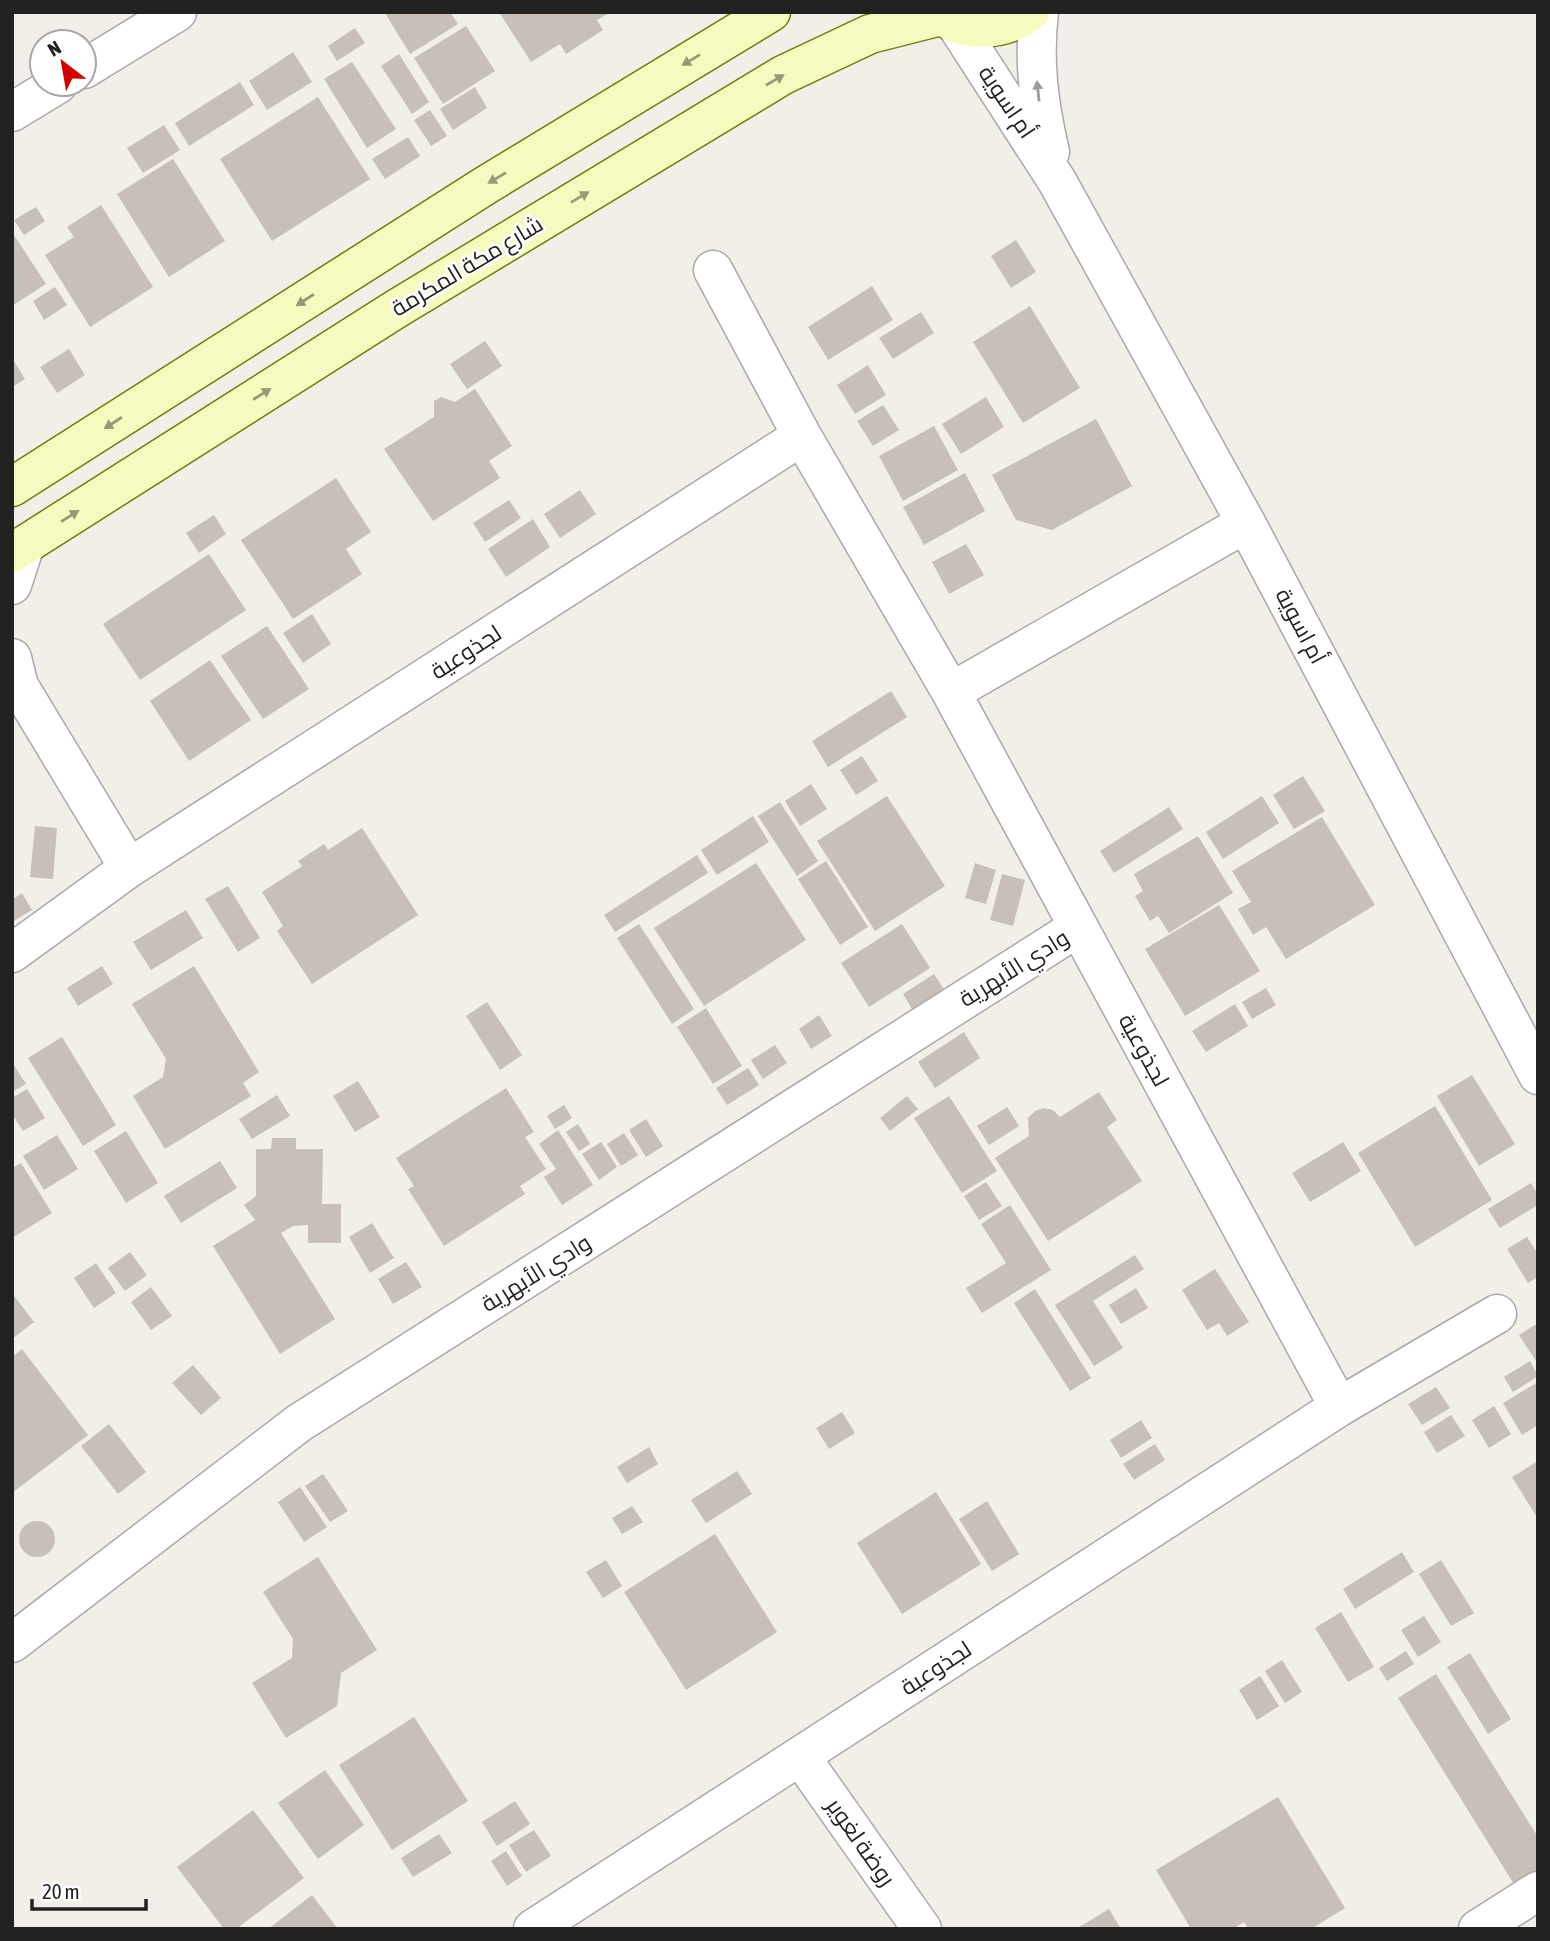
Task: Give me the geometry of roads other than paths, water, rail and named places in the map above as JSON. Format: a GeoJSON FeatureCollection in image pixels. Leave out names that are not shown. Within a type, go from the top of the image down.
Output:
{"type":"FeatureCollection","features":[{"type":"Feature","properties":{"kind":"main road"},"geometry":{"type":"LineString","coordinates":[[12,487],[486,185],[771,12]]}},
{"type":"Feature","properties":{"kind":"main road"},"geometry":{"type":"LineString","coordinates":[[944,17],[985,29],[1014,23],[1031,12]]}},
{"type":"Feature","properties":{"kind":"main road","name":"شارع مكة المكرمة"},"geometry":{"type":"LineString","coordinates":[[19,549],[396,309],[783,75],[870,34],[944,17]]}},
{"type":"Feature","properties":{"kind":"street"},"geometry":{"type":"LineString","coordinates":[[98,60],[177,12]]}},
{"type":"Feature","properties":{"kind":"street","name":"أم اسوية"},"geometry":{"type":"LineString","coordinates":[[1039,12],[1035,62],[1039,106],[1057,181]]}},
{"type":"Feature","properties":{"kind":"street","name":"أم اسوية"},"geometry":{"type":"LineString","coordinates":[[944,17],[1057,181],[1246,523],[1538,1075]]}},
{"type":"Feature","properties":{"kind":"street"},"geometry":{"type":"LineString","coordinates":[[12,112],[35,98]]}},
{"type":"Feature","properties":{"kind":"street","name":"لجذوعية"},"geometry":{"type":"LineString","coordinates":[[713,270],[802,436],[951,692],[1339,1407]]}},
{"type":"Feature","properties":{"kind":"street","name":"لجذوعية"},"geometry":{"type":"LineString","coordinates":[[12,953],[129,868],[802,436]]}},
{"type":"Feature","properties":{"kind":"street"},"geometry":{"type":"LineString","coordinates":[[951,692],[1246,523]]}},
{"type":"Feature","properties":{"kind":"street"},"geometry":{"type":"LineString","coordinates":[[12,584],[19,549]]}},
{"type":"Feature","properties":{"kind":"street"},"geometry":{"type":"LineString","coordinates":[[14,675],[129,868]]}},
{"type":"Feature","properties":{"kind":"street","name":"وادي الأبهرية"},"geometry":{"type":"LineString","coordinates":[[12,1643],[299,1423],[1077,928]]}},
{"type":"Feature","properties":{"kind":"street","name":"لجذوعية"},"geometry":{"type":"LineString","coordinates":[[533,1929],[1339,1407],[1497,1314]]}},
{"type":"Feature","properties":{"kind":"street","name":"روضة لغوير"},"geometry":{"type":"LineString","coordinates":[[800,1756],[922,1929]]}},
{"type":"Feature","properties":{"kind":"street"},"geometry":{"type":"LineString","coordinates":[[1478,1929],[1538,1891]]}}]}
